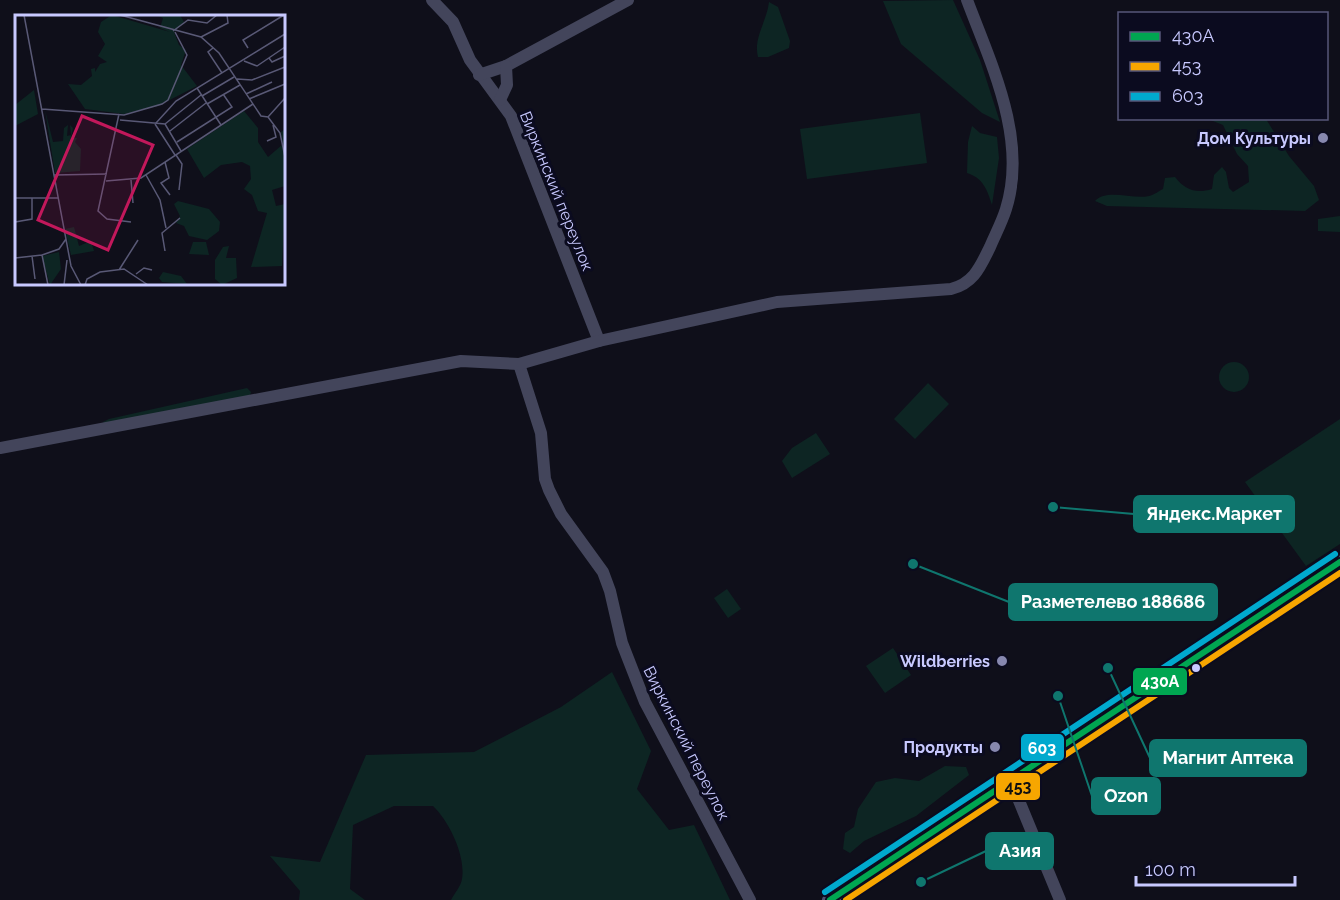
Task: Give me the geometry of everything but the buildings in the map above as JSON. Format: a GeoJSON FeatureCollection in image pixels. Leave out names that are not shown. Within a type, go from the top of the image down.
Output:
{"type":"FeatureCollection","features":[{"type":"Feature","properties":{"kind":"main road"},"geometry":{"type":"LineString","coordinates":[[830,900],[1340,562]]}},
{"type":"Feature","properties":{"kind":"street","name":"Виркинский переулок"},"geometry":{"type":"LineString","coordinates":[[432,0],[453,22],[479,75],[511,116],[599,341]]}},
{"type":"Feature","properties":{"kind":"street"},"geometry":{"type":"LineString","coordinates":[[479,75],[506,66],[628,0]]}},
{"type":"Feature","properties":{"kind":"street"},"geometry":{"type":"LineString","coordinates":[[0,448],[461,361],[519,364],[599,341],[777,302],[951,289],[962,286],[978,271],[1006,209],[1012,155],[1001,93],[967,0]]}},
{"type":"Feature","properties":{"kind":"street"},"geometry":{"type":"LineString","coordinates":[[500,100],[507,86],[506,66]]}},
{"type":"Feature","properties":{"kind":"street","name":"Виркинский переулок"},"geometry":{"type":"LineString","coordinates":[[519,364],[541,433],[545,479],[549,490],[561,514],[603,572],[610,591],[622,643],[645,702],[750,900]]}},
{"type":"Feature","properties":{"kind":"street"},"geometry":{"type":"LineString","coordinates":[[1010,779],[1060,900]]}},
{"type":"Feature","properties":{"kind":"green space"},"geometry":{"type":"Polygon","coordinates":[[[953,0],[980,60],[1000,122],[982,113],[901,44],[883,1],[953,0]]]}},
{"type":"Feature","properties":{"kind":"green space"},"geometry":{"type":"Polygon","coordinates":[[[769,2],[778,7],[790,41],[789,48],[768,57],[758,57],[757,43],[769,2]]]}},
{"type":"Feature","properties":{"kind":"green space"},"geometry":{"type":"Polygon","coordinates":[[[920,113],[927,163],[807,179],[800,129],[920,113]]]}},
{"type":"Feature","properties":{"kind":"green space"},"geometry":{"type":"Polygon","coordinates":[[[1210,120],[1267,120],[1289,156],[1314,186],[1319,200],[1305,211],[1107,206],[1095,201],[1106,195],[1143,197],[1151,195],[1163,189],[1165,178],[1175,177],[1191,190],[1212,189],[1214,175],[1222,167],[1226,172],[1229,188],[1233,192],[1249,182],[1248,166],[1237,154],[1223,125],[1210,120]]]}},
{"type":"Feature","properties":{"kind":"green space"},"geometry":{"type":"Polygon","coordinates":[[[972,126],[980,133],[997,137],[999,158],[992,205],[984,185],[967,173],[968,142],[972,126]]]}},
{"type":"Feature","properties":{"kind":"green space"},"geometry":{"type":"Polygon","coordinates":[[[1340,216],[1340,232],[1318,231],[1318,219],[1340,216]]]}},
{"type":"Feature","properties":{"kind":"green space"},"geometry":{"type":"Polygon","coordinates":[[[1234,362],[1245,366],[1249,377],[1245,388],[1234,392],[1223,388],[1219,377],[1223,366],[1234,362]]]}},
{"type":"Feature","properties":{"kind":"green space"},"geometry":{"type":"Polygon","coordinates":[[[928,383],[949,404],[915,439],[894,419],[928,383]]]}},
{"type":"Feature","properties":{"kind":"green space"},"geometry":{"type":"Polygon","coordinates":[[[247,388],[251,392],[249,398],[106,428],[103,422],[109,419],[247,388]]]}},
{"type":"Feature","properties":{"kind":"green space"},"geometry":{"type":"Polygon","coordinates":[[[1340,419],[1340,544],[1306,566],[1245,482],[1340,419]]]}},
{"type":"Feature","properties":{"kind":"green space"},"geometry":{"type":"Polygon","coordinates":[[[816,433],[830,454],[792,478],[782,461],[792,448],[816,433]]]}},
{"type":"Feature","properties":{"kind":"green space"},"geometry":{"type":"Polygon","coordinates":[[[727,589],[741,609],[728,618],[714,598],[727,589]]]}},
{"type":"Feature","properties":{"kind":"green space"},"geometry":{"type":"Polygon","coordinates":[[[893,648],[911,675],[885,693],[866,666],[893,648]]]}},
{"type":"Feature","properties":{"kind":"green space"},"geometry":{"type":"Polygon","coordinates":[[[612,672],[651,751],[637,789],[669,830],[694,825],[730,900],[451,900],[461,882],[463,870],[455,840],[445,820],[433,806],[394,806],[353,825],[350,889],[365,900],[299,900],[300,891],[270,856],[320,862],[366,755],[474,752],[561,707],[612,672]]]}},
{"type":"Feature","properties":{"kind":"green space"},"geometry":{"type":"Polygon","coordinates":[[[945,766],[966,767],[969,775],[916,816],[864,841],[850,853],[843,849],[845,833],[854,827],[858,809],[876,782],[895,778],[919,781],[945,766]]]}},
{"type":"Feature","properties":{"kind":"transit line","name":"603"},"geometry":{"type":"LineString","coordinates":[[825,892],[1335,554]]}},
{"type":"Feature","properties":{"kind":"transit line","name":"430А"},"geometry":{"type":"LineString","coordinates":[[830,900],[1340,562]]}},
{"type":"Feature","properties":{"kind":"transit line","name":"453"},"geometry":{"type":"LineString","coordinates":[[846,900],[1340,573]]}},
{"type":"Feature","properties":{"kind":"place","name":"Дом Культуры"},"geometry":{"type":"Point","coordinates":[1323,138]}},
{"type":"Feature","properties":{"kind":"place","name":"Яндекс.Маркет"},"geometry":{"type":"Point","coordinates":[1053,507]}},
{"type":"Feature","properties":{"kind":"place","name":"Разметелево 188686"},"geometry":{"type":"Point","coordinates":[913,564]}},
{"type":"Feature","properties":{"kind":"place","name":"Wildberries"},"geometry":{"type":"Point","coordinates":[1002,661]}},
{"type":"Feature","properties":{"kind":"place","name":"Магнит Аптека"},"geometry":{"type":"Point","coordinates":[1108,668]}},
{"type":"Feature","properties":{"kind":"place","name":"Ozon"},"geometry":{"type":"Point","coordinates":[1058,696]}},
{"type":"Feature","properties":{"kind":"place","name":"Продукты"},"geometry":{"type":"Point","coordinates":[995,747]}},
{"type":"Feature","properties":{"kind":"place","name":"Азия"},"geometry":{"type":"Point","coordinates":[921,882]}}]}
